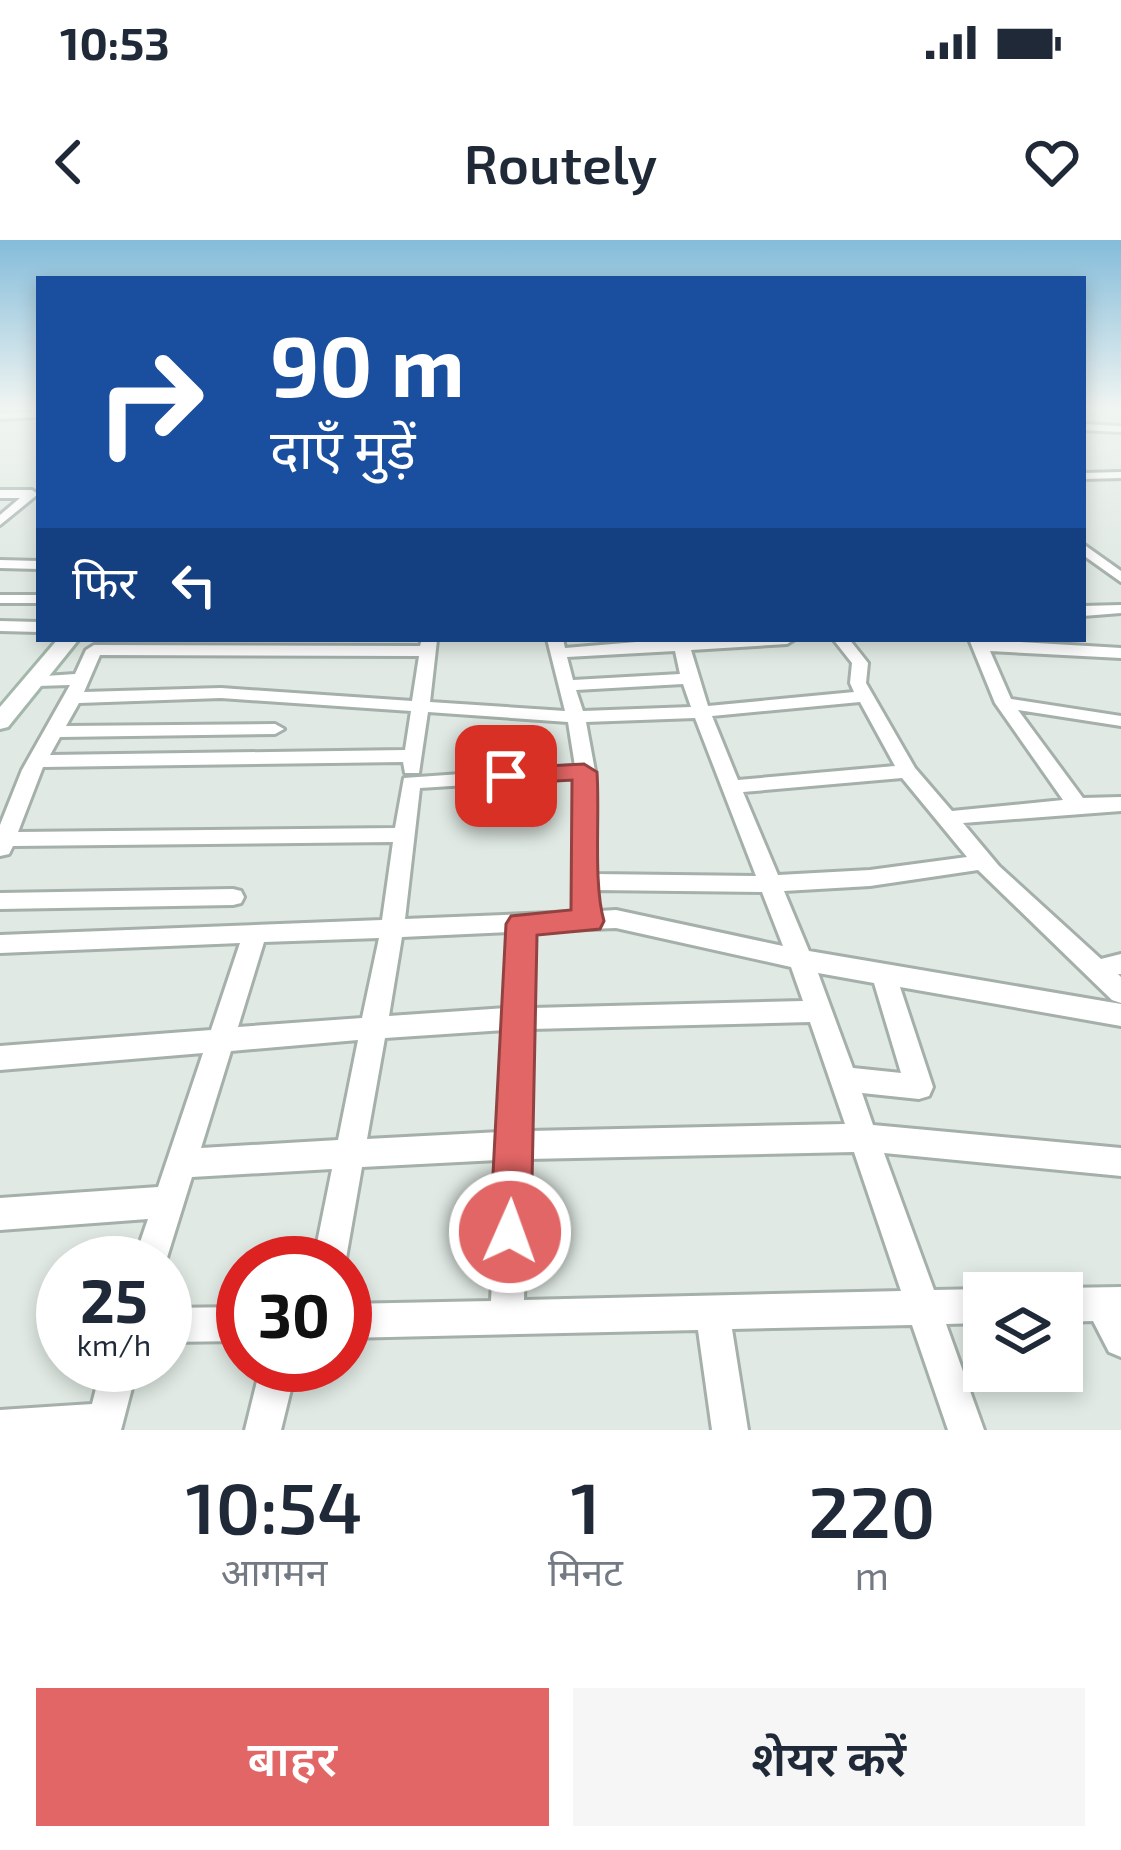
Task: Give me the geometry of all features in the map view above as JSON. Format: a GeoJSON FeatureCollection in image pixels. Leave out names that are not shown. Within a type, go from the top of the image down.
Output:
{"type":"FeatureCollection","features":[{"type":"Feature","properties":{"kind":"street"},"geometry":{"type":"LineString","coordinates":[[1086,476],[1121,475]]}},
{"type":"Feature","properties":{"kind":"street"},"geometry":{"type":"LineString","coordinates":[[0,494],[32,494],[5,517]]}},
{"type":"Feature","properties":{"kind":"street"},"geometry":{"type":"LineString","coordinates":[[5,517],[36,515]]}},
{"type":"Feature","properties":{"kind":"street"},"geometry":{"type":"LineString","coordinates":[[1094,564],[1121,560]]}},
{"type":"Feature","properties":{"kind":"street"},"geometry":{"type":"LineString","coordinates":[[0,564],[36,566]]}},
{"type":"Feature","properties":{"kind":"street"},"geometry":{"type":"LineString","coordinates":[[1094,564],[1121,578]]}},
{"type":"Feature","properties":{"kind":"street"},"geometry":{"type":"LineString","coordinates":[[0,599],[36,599]]}},
{"type":"Feature","properties":{"kind":"street"},"geometry":{"type":"LineString","coordinates":[[1086,610],[1121,609]]}},
{"type":"Feature","properties":{"kind":"street"},"geometry":{"type":"LineString","coordinates":[[0,626],[36,627]]}},
{"type":"Feature","properties":{"kind":"street"},"geometry":{"type":"LineString","coordinates":[[4,713],[67,642]]}},
{"type":"Feature","properties":{"kind":"street"},"geometry":{"type":"LineString","coordinates":[[589,921],[583,900],[584,772],[557,646],[682,642],[701,712],[772,883],[966,1430]]}},
{"type":"Feature","properties":{"kind":"street"},"geometry":{"type":"LineString","coordinates":[[843,642],[860,664],[858,683],[908,771],[983,862],[1109,967],[1121,993]]}},
{"type":"Feature","properties":{"kind":"street"},"geometry":{"type":"LineString","coordinates":[[1077,805],[1004,704],[979,643],[1121,653]]}},
{"type":"Feature","properties":{"kind":"street"},"geometry":{"type":"LineString","coordinates":[[334,1236],[392,929],[411,782],[418,707],[428,645],[94,650],[37,761],[2,845],[404,835]]}},
{"type":"Feature","properties":{"kind":"street"},"geometry":{"type":"LineString","coordinates":[[568,685],[690,679]]}},
{"type":"Feature","properties":{"kind":"street"},"geometry":{"type":"LineString","coordinates":[[37,681],[77,688],[574,716],[701,712],[867,696]]}},
{"type":"Feature","properties":{"kind":"street"},"geometry":{"type":"LineString","coordinates":[[1004,704],[1121,721]]}},
{"type":"Feature","properties":{"kind":"street"},"geometry":{"type":"LineString","coordinates":[[54,733],[275,729]]}},
{"type":"Feature","properties":{"kind":"street"},"geometry":{"type":"LineString","coordinates":[[37,761],[414,756]]}},
{"type":"Feature","properties":{"kind":"street"},"geometry":{"type":"LineString","coordinates":[[731,787],[908,771]]}},
{"type":"Feature","properties":{"kind":"street"},"geometry":{"type":"LineString","coordinates":[[411,782],[584,772]]}},
{"type":"Feature","properties":{"kind":"street"},"geometry":{"type":"LineString","coordinates":[[947,818],[1121,804]]}},
{"type":"Feature","properties":{"kind":"street"},"geometry":{"type":"LineString","coordinates":[[586,882],[772,883],[870,878],[983,862]]}},
{"type":"Feature","properties":{"kind":"street"},"geometry":{"type":"LineString","coordinates":[[0,901],[233,897]]}},
{"type":"Feature","properties":{"kind":"street"},"geometry":{"type":"LineString","coordinates":[[0,944],[616,919],[800,960],[1121,1015]]}},
{"type":"Feature","properties":{"kind":"street"},"geometry":{"type":"LineString","coordinates":[[507,1317],[522,924]]}},
{"type":"Feature","properties":{"kind":"street"},"geometry":{"type":"LineString","coordinates":[[157,1236],[255,934]]}},
{"type":"Feature","properties":{"kind":"street"},"geometry":{"type":"LineString","coordinates":[[843,1079],[919,1087],[884,975]]}},
{"type":"Feature","properties":{"kind":"street"},"geometry":{"type":"LineString","coordinates":[[0,1058],[223,1037],[518,1018],[819,1011]]}},
{"type":"Feature","properties":{"kind":"street"},"geometry":{"type":"LineString","coordinates":[[182,1163],[514,1146],[863,1138],[1056,1161],[1121,1162]]}},
{"type":"Feature","properties":{"kind":"street"},"geometry":{"type":"LineString","coordinates":[[0,1214],[169,1202]]}},
{"type":"Feature","properties":{"kind":"street"},"geometry":{"type":"LineString","coordinates":[[1112,1304],[1121,1340]]}},
{"type":"Feature","properties":{"kind":"street"},"geometry":{"type":"LineString","coordinates":[[372,1320],[963,1306]]}},
{"type":"Feature","properties":{"kind":"street"},"geometry":{"type":"LineString","coordinates":[[712,1312],[730,1430]]}},
{"type":"Feature","properties":{"kind":"street"},"geometry":{"type":"LineString","coordinates":[[0,1428],[104,1425],[113,1392]]}},
{"type":"Feature","properties":{"kind":"street"},"geometry":{"type":"LineString","coordinates":[[263,1430],[272,1392]]}},
{"type":"Feature","properties":{"kind":"route"},"geometry":{"type":"LineString","coordinates":[[506,776],[584,772],[588,829],[583,900],[589,921],[522,924],[510,1232]]}}]}
